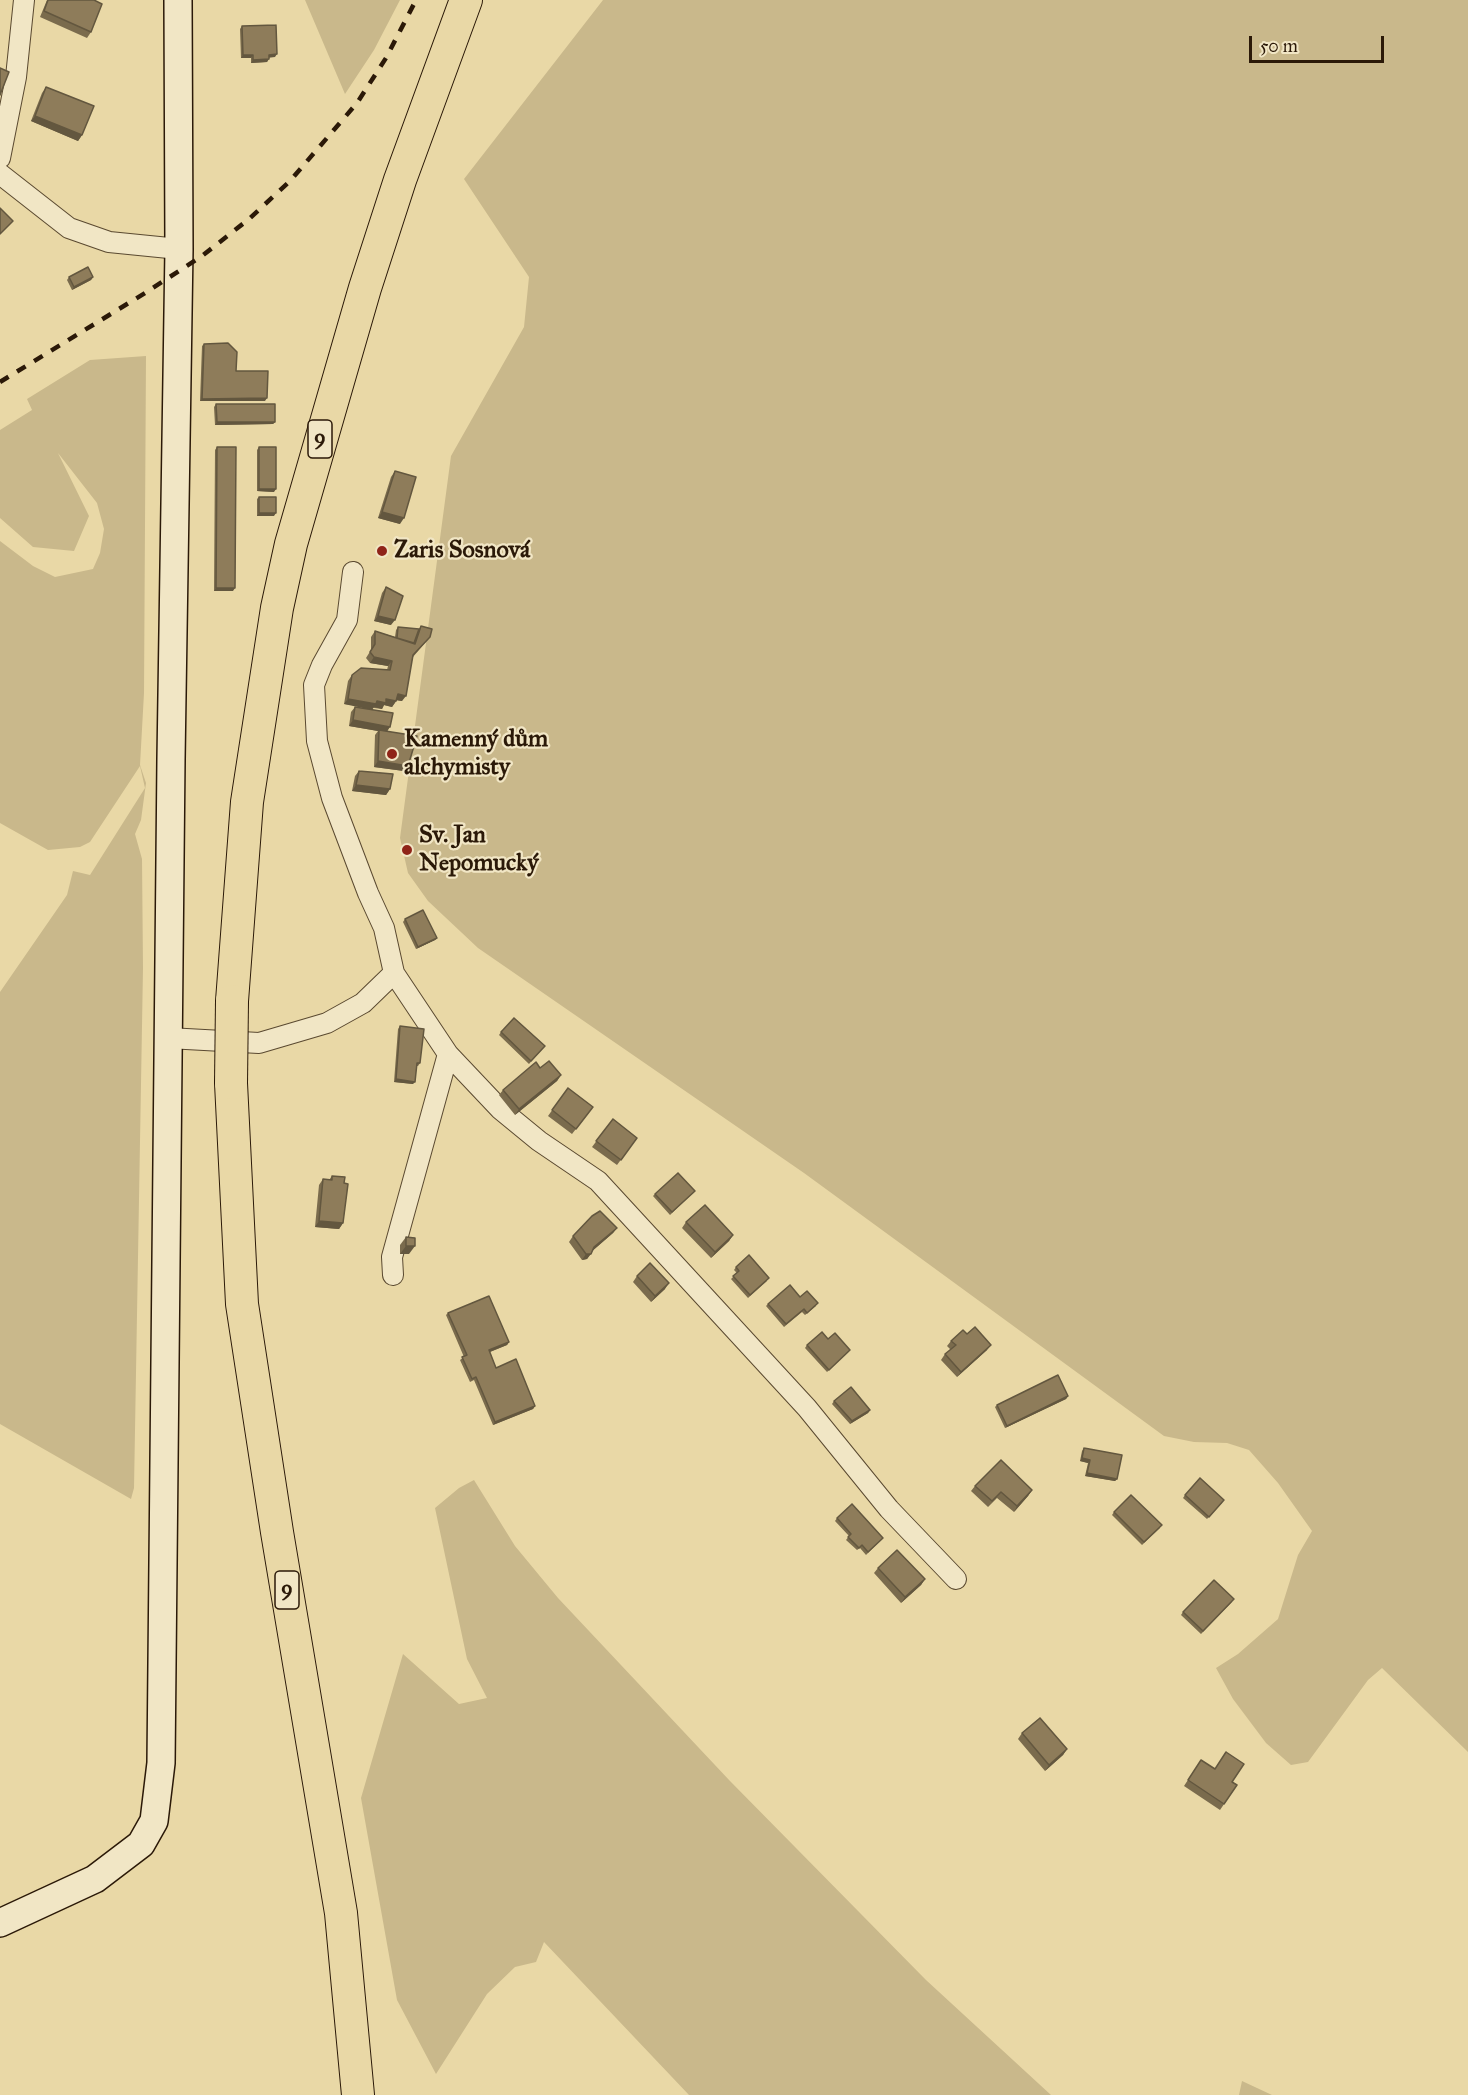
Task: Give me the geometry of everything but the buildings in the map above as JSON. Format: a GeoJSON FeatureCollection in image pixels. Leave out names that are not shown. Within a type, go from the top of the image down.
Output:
{"type":"FeatureCollection","features":[{"type":"Feature","properties":{"kind":"main road","name":"9"},"geometry":{"type":"LineString","coordinates":[[358,2095],[352,2013],[338,1892],[277,1532],[242,1304],[231,1083],[232,1001],[247,802],[277,608],[291,544],[344,354],[400,180],[466,0]]}},
{"type":"Feature","properties":{"kind":"main road","name":"9"},"geometry":{"type":"LineString","coordinates":[[263,705],[358,361],[489,0]]}},
{"type":"Feature","properties":{"kind":"street"},"geometry":{"type":"LineString","coordinates":[[0,158],[16,77],[24,0]]}},
{"type":"Feature","properties":{"kind":"street"},"geometry":{"type":"LineString","coordinates":[[0,1923],[95,1880],[141,1844],[154,1821],[161,1763],[179,249],[178,0]]}},
{"type":"Feature","properties":{"kind":"street"},"geometry":{"type":"LineString","coordinates":[[0,174],[69,228],[109,242],[179,249]]}},
{"type":"Feature","properties":{"kind":"street"},"geometry":{"type":"LineString","coordinates":[[353,572],[347,620],[322,665],[314,685],[317,741],[332,798],[368,893],[384,928],[394,973],[448,1054],[500,1109],[538,1142],[598,1181],[807,1408],[889,1509],[956,1579]]}},
{"type":"Feature","properties":{"kind":"street"},"geometry":{"type":"LineString","coordinates":[[168,1038],[259,1043],[327,1023],[363,1003],[394,973]]}},
{"type":"Feature","properties":{"kind":"street"},"geometry":{"type":"LineString","coordinates":[[393,1275],[392,1257],[448,1054]]}},
{"type":"Feature","properties":{"kind":"shaded area"},"geometry":{"type":"Polygon","coordinates":[[[305,0],[400,0],[374,50],[345,94],[305,0]]]}},
{"type":"Feature","properties":{"kind":"shaded area"},"geometry":{"type":"Polygon","coordinates":[[[603,0],[1468,0],[1468,1752],[1382,1668],[1368,1680],[1308,1762],[1291,1765],[1266,1743],[1233,1699],[1216,1668],[1238,1654],[1278,1619],[1298,1555],[1312,1531],[1278,1483],[1249,1450],[1227,1443],[1194,1442],[1164,1436],[804,1173],[478,948],[428,901],[408,873],[400,838],[451,456],[524,327],[529,277],[464,179],[603,0]]]}},
{"type":"Feature","properties":{"kind":"shaded area"},"geometry":{"type":"Polygon","coordinates":[[[146,356],[144,693],[140,765],[146,783],[141,820],[135,834],[142,859],[143,968],[134,1488],[131,1499],[0,1424],[0,992],[67,895],[73,871],[90,875],[145,788],[140,766],[90,842],[80,847],[48,850],[0,823],[0,541],[33,566],[55,577],[93,569],[100,553],[104,529],[97,503],[58,453],[89,516],[74,551],[33,547],[0,518],[0,430],[32,410],[27,399],[90,360],[146,356]]]}},
{"type":"Feature","properties":{"kind":"shaded area"},"geometry":{"type":"Polygon","coordinates":[[[474,1480],[515,1546],[558,1598],[730,1781],[926,1980],[1051,2095],[689,2095],[544,1942],[536,1962],[515,1967],[487,1994],[436,2074],[397,2000],[361,1798],[403,1654],[459,1704],[487,1698],[467,1659],[435,1508],[459,1488],[474,1480]]]}},
{"type":"Feature","properties":{"kind":"shaded area"},"geometry":{"type":"Polygon","coordinates":[[[1242,2081],[1272,2095],[1239,2095],[1242,2081]]]}},
{"type":"Feature","properties":{"kind":"railway"},"geometry":{"type":"LineString","coordinates":[[0,382],[202,256],[249,219],[290,181],[357,103],[386,58],[416,0]]}},
{"type":"Feature","properties":{"kind":"place","name":"Zaris Sosnová"},"geometry":{"type":"Point","coordinates":[382,551]}},
{"type":"Feature","properties":{"kind":"place","name":"Kamenný dům alchymisty"},"geometry":{"type":"Point","coordinates":[392,754]}},
{"type":"Feature","properties":{"kind":"place","name":"Sv. Jan Nepomucký"},"geometry":{"type":"Point","coordinates":[407,850]}}]}
